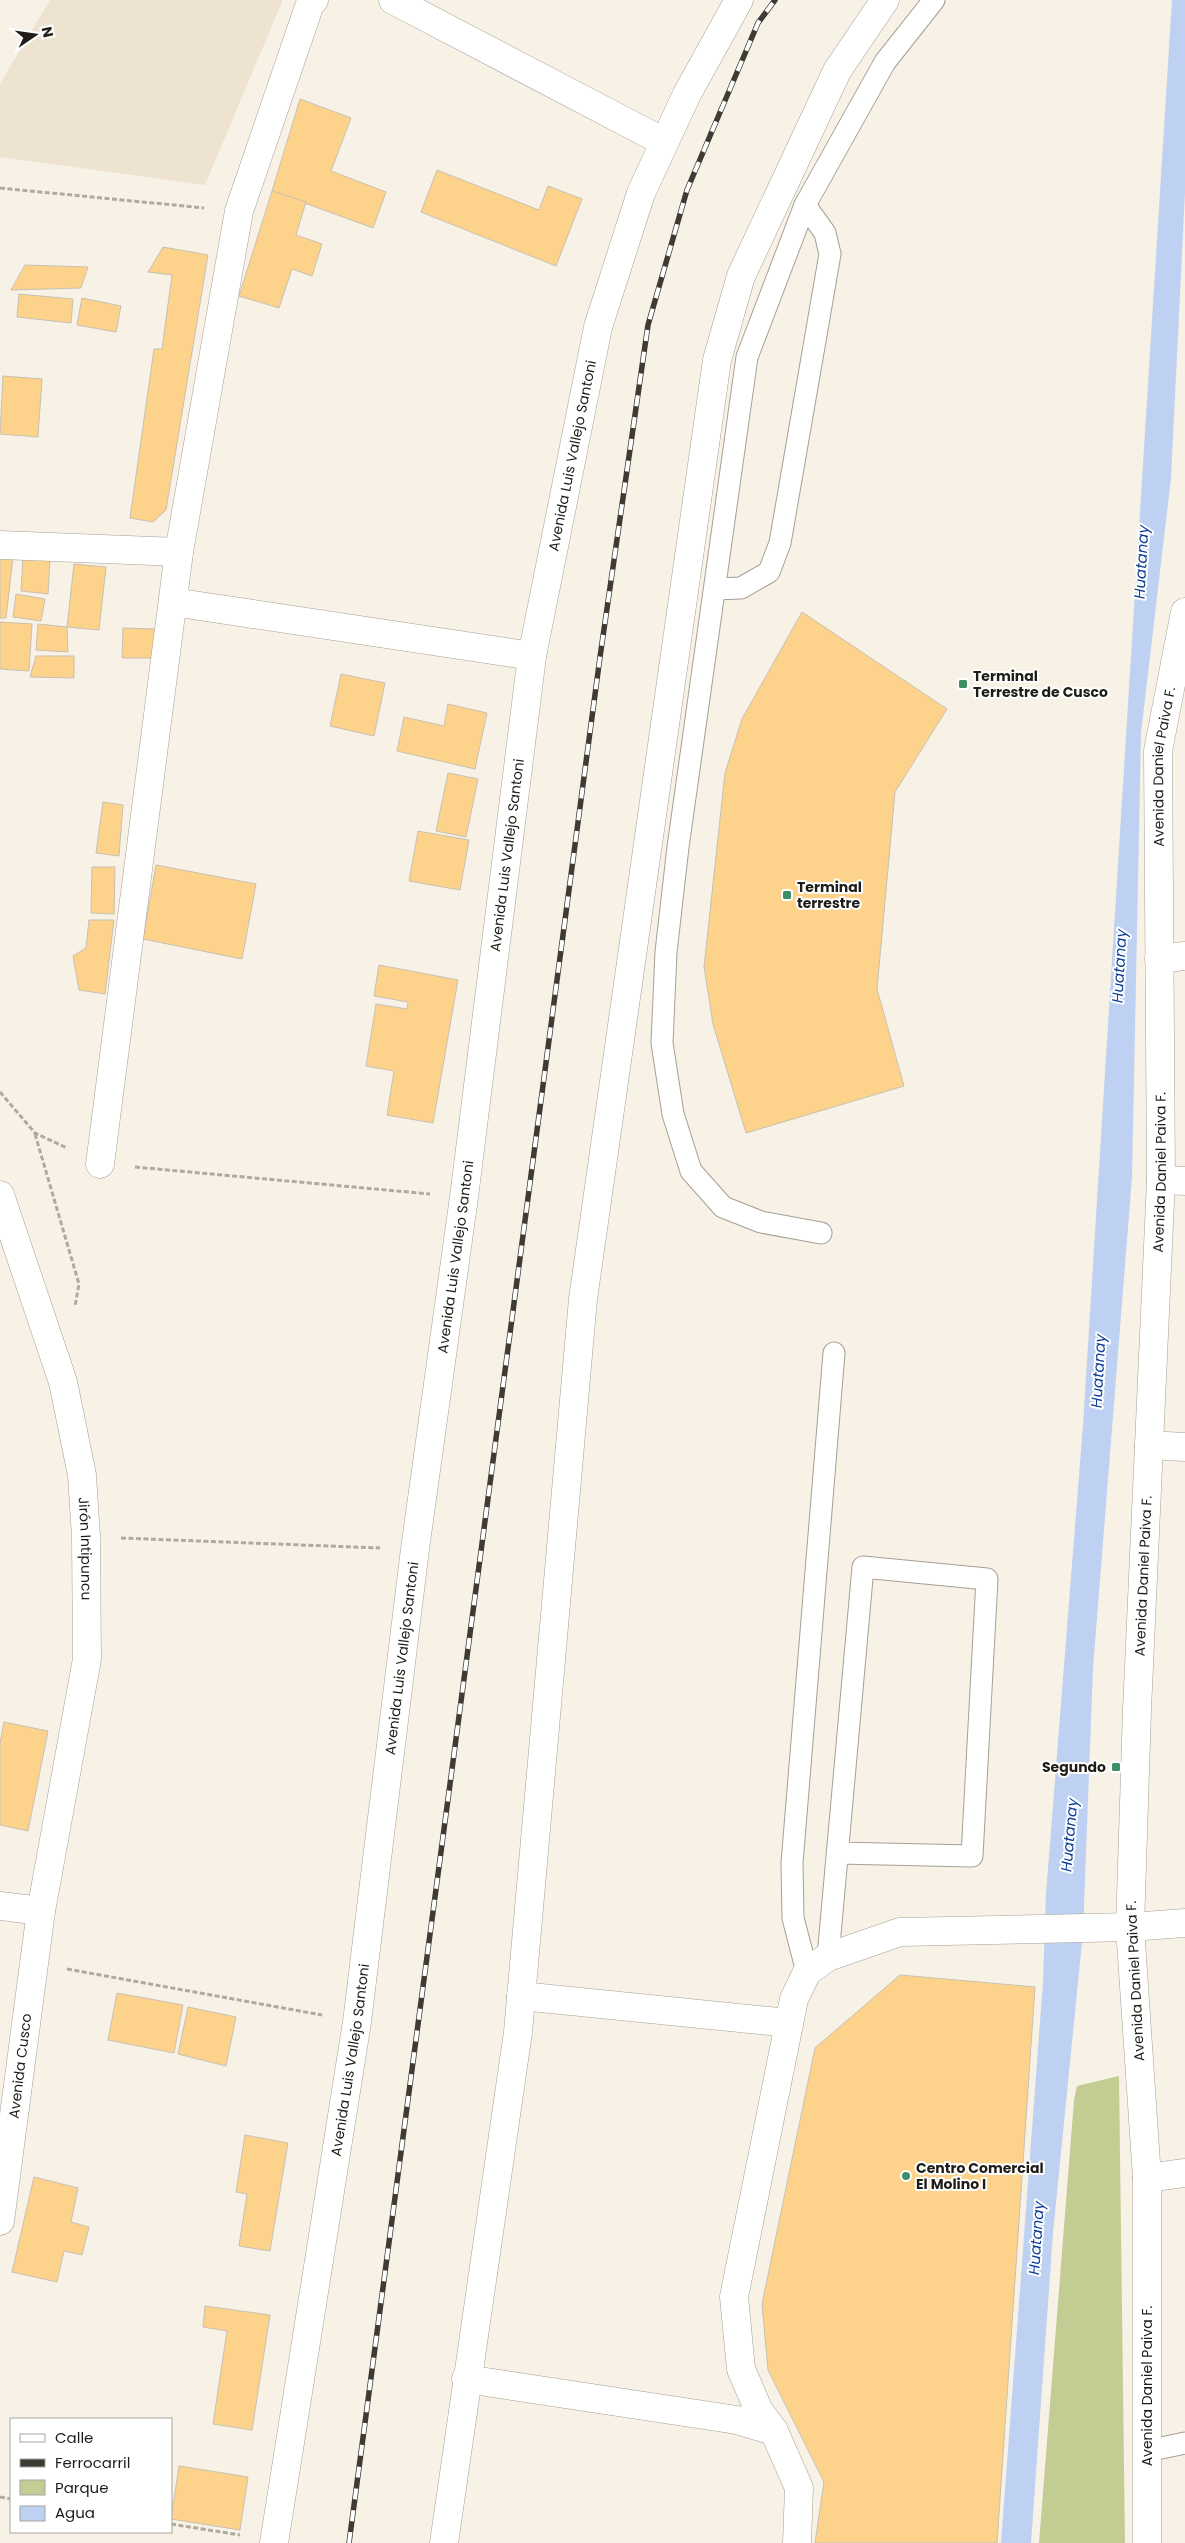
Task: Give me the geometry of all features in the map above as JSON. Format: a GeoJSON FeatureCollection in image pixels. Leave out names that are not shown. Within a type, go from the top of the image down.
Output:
{"type":"FeatureCollection","features":[{"type":"Feature","properties":{"kind":"street"},"geometry":{"type":"LineString","coordinates":[[100,1164],[179,552],[239,211],[310,4],[314,0]]}},
{"type":"Feature","properties":{"kind":"street"},"geometry":{"type":"LineString","coordinates":[[393,0],[664,142]]}},
{"type":"Feature","properties":{"kind":"street","name":"Avenida Luis Vallejo Santoni"},"geometry":{"type":"LineString","coordinates":[[274,2543],[357,2022],[415,1549],[464,1197],[532,656],[598,327],[641,193],[664,142],[739,0]]}},
{"type":"Feature","properties":{"kind":"street"},"geometry":{"type":"LineString","coordinates":[[444,2543],[466,2380],[517,2042],[583,1299],[717,360],[741,276],[832,80],[885,0]]}},
{"type":"Feature","properties":{"kind":"street"},"geometry":{"type":"LineString","coordinates":[[0,545],[179,552]]}},
{"type":"Feature","properties":{"kind":"street"},"geometry":{"type":"LineString","coordinates":[[173,602],[532,656]]}},
{"type":"Feature","properties":{"kind":"street","name":"Avenida Daniel Paiva F."},"geometry":{"type":"LineString","coordinates":[[1147,2543],[1147,2178],[1130,1927],[1148,1445],[1173,1180],[1172,957],[1158,751],[1177,691],[1185,612]]}},
{"type":"Feature","properties":{"kind":"street","name":"Jirón Intipuncu"},"geometry":{"type":"LineString","coordinates":[[0,1195],[63,1382],[82,1474],[86,1537],[87,1659],[41,1911]]}},
{"type":"Feature","properties":{"kind":"street"},"geometry":{"type":"LineString","coordinates":[[1148,1445],[1185,1447]]}},
{"type":"Feature","properties":{"kind":"street"},"geometry":{"type":"LineString","coordinates":[[0,1906],[41,1911]]}},
{"type":"Feature","properties":{"kind":"street","name":"Avenida Cusco"},"geometry":{"type":"LineString","coordinates":[[0,2221],[41,1911]]}},
{"type":"Feature","properties":{"kind":"street"},"geometry":{"type":"LineString","coordinates":[[797,2543],[799,2488],[774,2431],[759,2411],[741,2369],[734,2297],[794,1999],[817,1964],[900,1932],[1130,1927],[1185,1923]]}},
{"type":"Feature","properties":{"kind":"street"},"geometry":{"type":"LineString","coordinates":[[521,1996],[789,2023]]}},
{"type":"Feature","properties":{"kind":"street"},"geometry":{"type":"LineString","coordinates":[[1147,2178],[1185,2173]]}},
{"type":"Feature","properties":{"kind":"street"},"geometry":{"type":"LineString","coordinates":[[466,2380],[737,2420],[774,2431]]}},
{"type":"Feature","properties":{"kind":"lane"},"geometry":{"type":"LineString","coordinates":[[822,1233],[761,1222],[723,1207],[691,1171],[673,1114],[662,1044],[666,952],[747,357],[805,205],[885,62],[934,0]]}},
{"type":"Feature","properties":{"kind":"lane"},"geometry":{"type":"LineString","coordinates":[[715,590],[741,588],[769,572],[780,543],[830,254],[825,233],[805,205]]}},
{"type":"Feature","properties":{"kind":"lane"},"geometry":{"type":"LineString","coordinates":[[817,1964],[793,1918],[792,1863],[834,1353]]}},
{"type":"Feature","properties":{"kind":"lane"},"geometry":{"type":"LineString","coordinates":[[817,1964],[838,1853],[863,1567],[987,1579],[972,1856],[838,1853]]}},
{"type":"Feature","properties":{"kind":"lane"},"geometry":{"type":"LineString","coordinates":[[1147,2451],[1185,2443]]}},
{"type":"Feature","properties":{"kind":"path"},"geometry":{"type":"LineString","coordinates":[[0,188],[239,211]]}},
{"type":"Feature","properties":{"kind":"path"},"geometry":{"type":"LineString","coordinates":[[0,1092],[35,1133],[100,1164],[464,1197]]}},
{"type":"Feature","properties":{"kind":"path"},"geometry":{"type":"LineString","coordinates":[[35,1133],[79,1284],[74,1313]]}},
{"type":"Feature","properties":{"kind":"path"},"geometry":{"type":"LineString","coordinates":[[86,1537],[415,1549]]}},
{"type":"Feature","properties":{"kind":"path"},"geometry":{"type":"LineString","coordinates":[[34,1963],[357,2022]]}},
{"type":"Feature","properties":{"kind":"path"},"geometry":{"type":"LineString","coordinates":[[172,2524],[243,2535],[242,2543]]}},
{"type":"Feature","properties":{"kind":"shaded area"},"geometry":{"type":"Polygon","coordinates":[[[50,0],[281,0],[282,2],[205,185],[0,157],[0,84],[50,0]]]}},
{"type":"Feature","properties":{"kind":"green space"},"geometry":{"type":"Polygon","coordinates":[[[1119,2076],[1125,2543],[1039,2543],[1074,2100],[1077,2086],[1119,2076]]]}},
{"type":"Feature","properties":{"kind":"water","name":"Huatanay"},"geometry":{"type":"Polygon","coordinates":[[[1172,0],[1185,0],[1185,192],[1171,478],[1141,733],[1132,1177],[1093,1668],[1083,1932],[1053,2233],[1031,2543],[1001,2543],[1043,1982],[1046,1894],[1083,1425],[1172,0]]]}},
{"type":"Feature","properties":{"kind":"building"},"geometry":{"type":"Polygon","coordinates":[[[300,99],[351,118],[331,171],[386,192],[373,228],[272,191],[300,99]]]}},
{"type":"Feature","properties":{"kind":"building"},"geometry":{"type":"Polygon","coordinates":[[[437,170],[539,210],[548,186],[582,199],[556,266],[421,212],[437,170]]]}},
{"type":"Feature","properties":{"kind":"building"},"geometry":{"type":"Polygon","coordinates":[[[272,191],[306,202],[296,235],[322,244],[312,276],[292,269],[279,308],[239,296],[272,191]]]}},
{"type":"Feature","properties":{"kind":"building"},"geometry":{"type":"Polygon","coordinates":[[[163,247],[208,255],[166,510],[153,522],[130,518],[154,349],[162,349],[172,275],[148,272],[163,247]]]}},
{"type":"Feature","properties":{"kind":"building"},"geometry":{"type":"Polygon","coordinates":[[[25,265],[88,267],[81,288],[11,290],[25,265]]]}},
{"type":"Feature","properties":{"kind":"building"},"geometry":{"type":"Polygon","coordinates":[[[19,294],[73,299],[71,323],[17,317],[19,294]]]}},
{"type":"Feature","properties":{"kind":"building"},"geometry":{"type":"Polygon","coordinates":[[[82,298],[121,306],[116,332],[77,325],[82,298]]]}},
{"type":"Feature","properties":{"kind":"building"},"geometry":{"type":"Polygon","coordinates":[[[3,376],[42,379],[38,437],[0,434],[3,376]]]}},
{"type":"Feature","properties":{"kind":"building"},"geometry":{"type":"Polygon","coordinates":[[[0,548],[14,549],[6,618],[0,618],[0,548]]]}},
{"type":"Feature","properties":{"kind":"building"},"geometry":{"type":"Polygon","coordinates":[[[23,558],[50,559],[48,594],[21,591],[23,558]]]}},
{"type":"Feature","properties":{"kind":"building"},"geometry":{"type":"Polygon","coordinates":[[[74,564],[106,567],[99,630],[67,627],[74,564]]]}},
{"type":"Feature","properties":{"kind":"building"},"geometry":{"type":"Polygon","coordinates":[[[16,594],[45,599],[41,621],[13,617],[16,594]]]}},
{"type":"Feature","properties":{"kind":"building"},"geometry":{"type":"Polygon","coordinates":[[[802,612],[947,709],[895,792],[877,989],[904,1086],[746,1133],[713,1024],[704,967],[725,773],[742,719],[802,612]]]}},
{"type":"Feature","properties":{"kind":"building"},"geometry":{"type":"Polygon","coordinates":[[[0,622],[32,624],[29,671],[0,669],[0,622]]]}},
{"type":"Feature","properties":{"kind":"building"},"geometry":{"type":"Polygon","coordinates":[[[38,624],[67,627],[68,652],[36,650],[38,624]]]}},
{"type":"Feature","properties":{"kind":"building"},"geometry":{"type":"Polygon","coordinates":[[[123,628],[155,629],[154,658],[122,658],[123,628]]]}},
{"type":"Feature","properties":{"kind":"building"},"geometry":{"type":"Polygon","coordinates":[[[36,656],[74,656],[74,678],[30,677],[36,656]]]}},
{"type":"Feature","properties":{"kind":"building"},"geometry":{"type":"Polygon","coordinates":[[[341,674],[385,683],[374,736],[330,726],[341,674]]]}},
{"type":"Feature","properties":{"kind":"building"},"geometry":{"type":"Polygon","coordinates":[[[448,704],[487,713],[475,769],[397,751],[404,717],[444,726],[448,704]]]}},
{"type":"Feature","properties":{"kind":"building"},"geometry":{"type":"Polygon","coordinates":[[[448,773],[478,779],[466,837],[436,831],[448,773]]]}},
{"type":"Feature","properties":{"kind":"building"},"geometry":{"type":"Polygon","coordinates":[[[103,802],[123,805],[119,856],[96,853],[103,802]]]}},
{"type":"Feature","properties":{"kind":"building"},"geometry":{"type":"Polygon","coordinates":[[[418,831],[469,840],[460,890],[409,881],[418,831]]]}},
{"type":"Feature","properties":{"kind":"building"},"geometry":{"type":"Polygon","coordinates":[[[156,865],[256,884],[242,959],[143,939],[156,865]]]}},
{"type":"Feature","properties":{"kind":"building"},"geometry":{"type":"Polygon","coordinates":[[[92,867],[115,867],[114,914],[91,913],[92,867]]]}},
{"type":"Feature","properties":{"kind":"building"},"geometry":{"type":"Polygon","coordinates":[[[89,920],[114,920],[105,994],[79,990],[73,956],[86,948],[89,920]]]}},
{"type":"Feature","properties":{"kind":"building"},"geometry":{"type":"Polygon","coordinates":[[[379,965],[458,980],[433,1123],[387,1115],[394,1071],[366,1066],[376,1004],[407,1009],[408,1002],[374,996],[379,965]]]}},
{"type":"Feature","properties":{"kind":"building"},"geometry":{"type":"Polygon","coordinates":[[[4,1722],[48,1731],[28,1831],[0,1825],[0,1743],[4,1722]]]}},
{"type":"Feature","properties":{"kind":"building","name":"Centro Comercial El Molino I"},"geometry":{"type":"Polygon","coordinates":[[[900,1975],[1035,1987],[997,2543],[815,2543],[824,2482],[768,2370],[762,2304],[815,2048],[900,1975]]]}},
{"type":"Feature","properties":{"kind":"building"},"geometry":{"type":"Polygon","coordinates":[[[117,1993],[183,2005],[174,2053],[108,2040],[117,1993]]]}},
{"type":"Feature","properties":{"kind":"building"},"geometry":{"type":"Polygon","coordinates":[[[188,2007],[236,2017],[226,2066],[178,2054],[188,2007]]]}},
{"type":"Feature","properties":{"kind":"building"},"geometry":{"type":"Polygon","coordinates":[[[245,2135],[288,2143],[270,2251],[239,2246],[247,2194],[236,2192],[245,2135]]]}},
{"type":"Feature","properties":{"kind":"building"},"geometry":{"type":"Polygon","coordinates":[[[34,2177],[78,2188],[71,2222],[89,2227],[82,2255],[64,2251],[57,2282],[12,2272],[34,2177]]]}},
{"type":"Feature","properties":{"kind":"building"},"geometry":{"type":"Polygon","coordinates":[[[205,2306],[270,2315],[252,2430],[213,2424],[227,2331],[203,2327],[205,2306]]]}},
{"type":"Feature","properties":{"kind":"building"},"geometry":{"type":"Polygon","coordinates":[[[179,2466],[248,2477],[240,2530],[172,2519],[179,2466]]]}},
{"type":"Feature","properties":{"kind":"railway"},"geometry":{"type":"LineString","coordinates":[[349,2543],[600,657],[648,325],[687,190],[758,23],[775,0]]}},
{"type":"Feature","properties":{"kind":"place","name":"Terminal Terrestre de Cusco"},"geometry":{"type":"Point","coordinates":[963,684]}},
{"type":"Feature","properties":{"kind":"place","name":"Terminal terrestre"},"geometry":{"type":"Point","coordinates":[787,895]}},
{"type":"Feature","properties":{"kind":"place","name":"Segundo"},"geometry":{"type":"Point","coordinates":[1116,1767]}},
{"type":"Feature","properties":{"kind":"place","name":"Centro Comercial El Molino I"},"geometry":{"type":"Point","coordinates":[906,2176]}}]}
